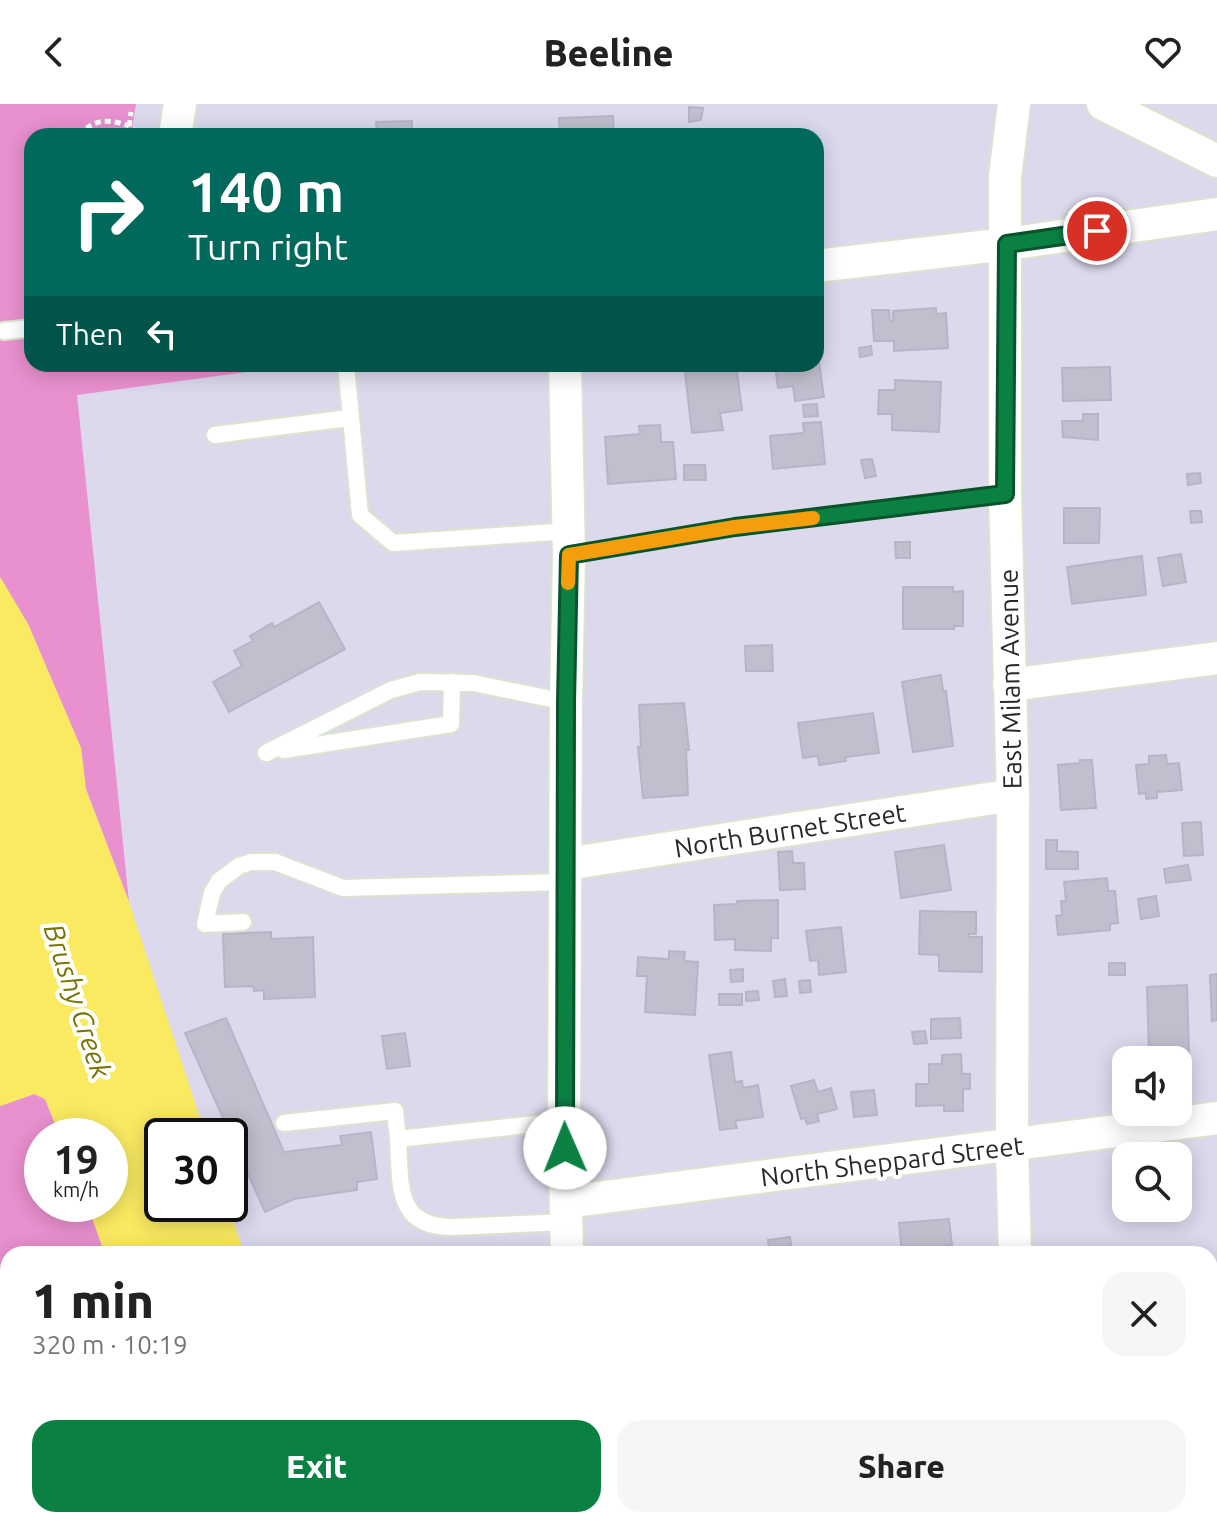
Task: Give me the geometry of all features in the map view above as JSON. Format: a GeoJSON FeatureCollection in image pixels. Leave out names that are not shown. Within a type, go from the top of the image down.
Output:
{"type":"FeatureCollection","features":[{"type":"Feature","properties":{"kind":"street"},"geometry":{"type":"LineString","coordinates":[[176,128],[180,104]]}},
{"type":"Feature","properties":{"kind":"street","name":"East Milam Avenue"},"geometry":{"type":"LineString","coordinates":[[1014,104],[1005,177],[1005,494],[1013,795],[1015,1246]]}},
{"type":"Feature","properties":{"kind":"street"},"geometry":{"type":"LineString","coordinates":[[1103,104],[1217,161]]}},
{"type":"Feature","properties":{"kind":"street"},"geometry":{"type":"LineString","coordinates":[[824,265],[1007,244],[1217,214]]}},
{"type":"Feature","properties":{"kind":"street"},"geometry":{"type":"LineString","coordinates":[[565,372],[569,543],[564,1121],[567,1246]]}},
{"type":"Feature","properties":{"kind":"street"},"geometry":{"type":"LineString","coordinates":[[1009,685],[1217,658]]}},
{"type":"Feature","properties":{"kind":"street","name":"North Burnet Street"},"geometry":{"type":"LineString","coordinates":[[566,873],[1013,795]]}},
{"type":"Feature","properties":{"kind":"street","name":"North Sheppard Street"},"geometry":{"type":"LineString","coordinates":[[566,1212],[1217,1118]]}},
{"type":"Feature","properties":{"kind":"lane"},"geometry":{"type":"LineString","coordinates":[[4,331],[24,329]]}},
{"type":"Feature","properties":{"kind":"lane"},"geometry":{"type":"LineString","coordinates":[[346,372],[360,515],[393,543],[569,543],[735,527],[1005,494]]}},
{"type":"Feature","properties":{"kind":"lane"},"geometry":{"type":"LineString","coordinates":[[215,435],[349,418]]}},
{"type":"Feature","properties":{"kind":"lane"},"geometry":{"type":"LineString","coordinates":[[452,682],[451,724],[266,753],[391,690],[430,680],[452,682],[493,686],[566,702]]}},
{"type":"Feature","properties":{"kind":"lane"},"geometry":{"type":"LineString","coordinates":[[243,922],[205,924],[212,893],[219,881],[239,866],[251,862],[275,862],[343,888],[566,873]]}},
{"type":"Feature","properties":{"kind":"lane"},"geometry":{"type":"LineString","coordinates":[[284,1123],[395,1111],[401,1197],[406,1208],[425,1223],[453,1227],[566,1212]]}},
{"type":"Feature","properties":{"kind":"lane"},"geometry":{"type":"LineString","coordinates":[[398,1139],[564,1121]]}},
{"type":"Feature","properties":{"kind":"path"},"geometry":{"type":"LineString","coordinates":[[87,128],[101,121],[115,121],[129,126],[131,112]]}},
{"type":"Feature","properties":{"kind":"shaded area"},"geometry":{"type":"Polygon","coordinates":[[[0,104],[136,104],[132,128],[24,128],[24,372],[247,372],[77,395],[129,902],[86,789],[81,748],[28,624],[0,577],[0,104]]]}},
{"type":"Feature","properties":{"kind":"shaded area"},"geometry":{"type":"Polygon","coordinates":[[[34,1094],[45,1099],[53,1118],[24,1118],[24,1222],[93,1222],[102,1246],[0,1246],[0,1106],[34,1094]]]}},
{"type":"Feature","properties":{"kind":"water","name":"Brushy Creek"},"geometry":{"type":"Polygon","coordinates":[[[0,577],[28,624],[81,748],[86,790],[129,902],[200,1118],[144,1118],[144,1222],[234,1222],[241,1246],[102,1246],[93,1222],[128,1222],[128,1118],[53,1118],[45,1099],[34,1094],[0,1106],[0,577]]]}},
{"type":"Feature","properties":{"kind":"building"},"geometry":{"type":"Polygon","coordinates":[[[689,107],[703,108],[701,120],[689,122],[689,107]]]}},
{"type":"Feature","properties":{"kind":"building"},"geometry":{"type":"Polygon","coordinates":[[[613,116],[614,128],[560,128],[559,118],[613,116]]]}},
{"type":"Feature","properties":{"kind":"building"},"geometry":{"type":"Polygon","coordinates":[[[412,121],[412,128],[376,128],[376,122],[412,121]]]}},
{"type":"Feature","properties":{"kind":"building"},"geometry":{"type":"Polygon","coordinates":[[[936,308],[936,314],[946,313],[948,348],[894,351],[894,341],[874,341],[872,310],[889,310],[890,321],[893,321],[893,311],[936,308]]]}},
{"type":"Feature","properties":{"kind":"building"},"geometry":{"type":"Polygon","coordinates":[[[871,346],[872,355],[860,357],[859,348],[871,346]]]}},
{"type":"Feature","properties":{"kind":"building"},"geometry":{"type":"Polygon","coordinates":[[[1110,367],[1111,400],[1063,401],[1062,368],[1110,367]]]}},
{"type":"Feature","properties":{"kind":"building"},"geometry":{"type":"Polygon","coordinates":[[[685,372],[737,372],[742,410],[720,413],[723,430],[692,433],[685,372]]]}},
{"type":"Feature","properties":{"kind":"building"},"geometry":{"type":"Polygon","coordinates":[[[776,372],[820,372],[824,397],[795,401],[793,386],[778,388],[776,372]]]}},
{"type":"Feature","properties":{"kind":"building"},"geometry":{"type":"Polygon","coordinates":[[[895,380],[941,382],[939,432],[892,430],[892,414],[878,414],[879,390],[895,390],[895,380]]]}},
{"type":"Feature","properties":{"kind":"building"},"geometry":{"type":"Polygon","coordinates":[[[817,404],[818,416],[804,417],[803,405],[817,404]]]}},
{"type":"Feature","properties":{"kind":"building"},"geometry":{"type":"Polygon","coordinates":[[[1083,414],[1098,414],[1098,440],[1063,437],[1062,421],[1083,421],[1083,414]]]}},
{"type":"Feature","properties":{"kind":"building"},"geometry":{"type":"Polygon","coordinates":[[[821,422],[825,464],[773,469],[770,436],[804,433],[803,423],[821,422]]]}},
{"type":"Feature","properties":{"kind":"building"},"geometry":{"type":"Polygon","coordinates":[[[660,425],[661,442],[673,442],[676,479],[608,484],[605,437],[640,434],[639,426],[660,425]]]}},
{"type":"Feature","properties":{"kind":"building"},"geometry":{"type":"Polygon","coordinates":[[[872,459],[876,476],[865,478],[861,460],[872,459]]]}},
{"type":"Feature","properties":{"kind":"building"},"geometry":{"type":"Polygon","coordinates":[[[684,465],[705,465],[706,480],[684,480],[684,465]]]}},
{"type":"Feature","properties":{"kind":"building"},"geometry":{"type":"Polygon","coordinates":[[[1200,473],[1201,483],[1188,485],[1187,474],[1200,473]]]}},
{"type":"Feature","properties":{"kind":"building"},"geometry":{"type":"Polygon","coordinates":[[[1064,508],[1100,508],[1099,543],[1064,543],[1064,508]]]}},
{"type":"Feature","properties":{"kind":"building"},"geometry":{"type":"Polygon","coordinates":[[[1190,511],[1201,511],[1202,522],[1191,523],[1190,511]]]}},
{"type":"Feature","properties":{"kind":"building"},"geometry":{"type":"Polygon","coordinates":[[[895,542],[910,542],[910,558],[896,558],[895,542]]]}},
{"type":"Feature","properties":{"kind":"building"},"geometry":{"type":"Polygon","coordinates":[[[1181,554],[1186,582],[1163,586],[1158,558],[1181,554]]]}},
{"type":"Feature","properties":{"kind":"building"},"geometry":{"type":"Polygon","coordinates":[[[1142,556],[1146,595],[1072,604],[1067,567],[1142,556]]]}},
{"type":"Feature","properties":{"kind":"building"},"geometry":{"type":"Polygon","coordinates":[[[903,587],[953,587],[953,592],[963,591],[963,626],[954,626],[954,629],[903,629],[903,587]]]}},
{"type":"Feature","properties":{"kind":"building"},"geometry":{"type":"Polygon","coordinates":[[[319,602],[345,649],[229,712],[213,682],[242,666],[234,651],[253,641],[250,636],[272,623],[274,627],[319,602]]]}},
{"type":"Feature","properties":{"kind":"building"},"geometry":{"type":"Polygon","coordinates":[[[772,645],[773,671],[746,671],[745,646],[772,645]]]}},
{"type":"Feature","properties":{"kind":"building"},"geometry":{"type":"Polygon","coordinates":[[[941,675],[953,746],[913,752],[902,682],[941,675]]]}},
{"type":"Feature","properties":{"kind":"building"},"geometry":{"type":"Polygon","coordinates":[[[684,703],[689,750],[686,750],[688,795],[643,798],[638,747],[641,747],[639,705],[684,703]]]}},
{"type":"Feature","properties":{"kind":"building"},"geometry":{"type":"Polygon","coordinates":[[[873,713],[879,753],[845,757],[846,761],[819,765],[818,756],[803,758],[798,723],[873,713]]]}},
{"type":"Feature","properties":{"kind":"building"},"geometry":{"type":"Polygon","coordinates":[[[1166,755],[1167,764],[1179,763],[1182,790],[1157,792],[1157,798],[1146,799],[1146,793],[1139,794],[1136,765],[1149,764],[1149,756],[1166,755]]]}},
{"type":"Feature","properties":{"kind":"building"},"geometry":{"type":"Polygon","coordinates":[[[1080,760],[1092,760],[1096,808],[1061,810],[1058,765],[1080,763],[1080,760]]]}},
{"type":"Feature","properties":{"kind":"building"},"geometry":{"type":"Polygon","coordinates":[[[1201,822],[1203,855],[1184,856],[1182,823],[1201,822]]]}},
{"type":"Feature","properties":{"kind":"building"},"geometry":{"type":"Polygon","coordinates":[[[1046,840],[1057,840],[1057,851],[1078,852],[1078,869],[1046,869],[1046,840]]]}},
{"type":"Feature","properties":{"kind":"building"},"geometry":{"type":"Polygon","coordinates":[[[944,845],[951,890],[901,898],[895,852],[944,845]]]}},
{"type":"Feature","properties":{"kind":"building"},"geometry":{"type":"Polygon","coordinates":[[[792,851],[793,863],[804,863],[805,889],[780,890],[778,852],[792,851]]]}},
{"type":"Feature","properties":{"kind":"building"},"geometry":{"type":"Polygon","coordinates":[[[1188,865],[1191,880],[1166,883],[1164,869],[1188,865]]]}},
{"type":"Feature","properties":{"kind":"building"},"geometry":{"type":"Polygon","coordinates":[[[1107,878],[1108,891],[1115,891],[1118,923],[1110,924],[1110,930],[1058,935],[1056,916],[1062,915],[1061,901],[1066,901],[1064,882],[1107,878]]]}},
{"type":"Feature","properties":{"kind":"building"},"geometry":{"type":"Polygon","coordinates":[[[1156,896],[1159,916],[1141,919],[1138,899],[1156,896]]]}},
{"type":"Feature","properties":{"kind":"building"},"geometry":{"type":"Polygon","coordinates":[[[778,900],[778,938],[771,938],[771,951],[735,950],[735,939],[715,940],[714,905],[778,900]]]}},
{"type":"Feature","properties":{"kind":"building"},"geometry":{"type":"Polygon","coordinates":[[[920,911],[976,912],[976,934],[969,934],[969,937],[982,937],[982,972],[939,971],[939,955],[919,954],[920,911]]]}},
{"type":"Feature","properties":{"kind":"building"},"geometry":{"type":"Polygon","coordinates":[[[841,927],[846,972],[819,975],[818,960],[810,961],[806,931],[841,927]]]}},
{"type":"Feature","properties":{"kind":"building"},"geometry":{"type":"Polygon","coordinates":[[[271,932],[271,939],[313,937],[315,997],[264,999],[264,990],[254,991],[253,986],[225,987],[223,934],[271,932]]]}},
{"type":"Feature","properties":{"kind":"building"},"geometry":{"type":"Polygon","coordinates":[[[669,951],[685,952],[684,961],[698,962],[695,1015],[645,1012],[647,976],[637,976],[638,957],[669,959],[669,951]]]}},
{"type":"Feature","properties":{"kind":"building"},"geometry":{"type":"Polygon","coordinates":[[[1109,963],[1125,963],[1125,975],[1109,975],[1109,963]]]}},
{"type":"Feature","properties":{"kind":"building"},"geometry":{"type":"Polygon","coordinates":[[[743,969],[743,981],[731,982],[730,970],[743,969]]]}},
{"type":"Feature","properties":{"kind":"building"},"geometry":{"type":"Polygon","coordinates":[[[1217,974],[1217,1020],[1212,1021],[1210,975],[1217,974]]]}},
{"type":"Feature","properties":{"kind":"building"},"geometry":{"type":"Polygon","coordinates":[[[785,979],[787,996],[775,997],[773,981],[785,979]]]}},
{"type":"Feature","properties":{"kind":"building"},"geometry":{"type":"Polygon","coordinates":[[[810,980],[811,992],[800,993],[799,981],[810,980]]]}},
{"type":"Feature","properties":{"kind":"building"},"geometry":{"type":"Polygon","coordinates":[[[1187,985],[1189,1046],[1149,1046],[1147,987],[1187,985]]]}},
{"type":"Feature","properties":{"kind":"building"},"geometry":{"type":"Polygon","coordinates":[[[758,991],[759,1000],[746,1001],[746,992],[758,991]]]}},
{"type":"Feature","properties":{"kind":"building"},"geometry":{"type":"Polygon","coordinates":[[[719,994],[742,994],[742,1005],[719,1005],[719,994]]]}},
{"type":"Feature","properties":{"kind":"building"},"geometry":{"type":"Polygon","coordinates":[[[226,1018],[284,1152],[342,1145],[340,1136],[371,1132],[377,1179],[357,1182],[357,1190],[294,1199],[265,1212],[248,1174],[248,1118],[223,1118],[185,1033],[226,1018]]]}},
{"type":"Feature","properties":{"kind":"building"},"geometry":{"type":"Polygon","coordinates":[[[960,1018],[961,1038],[931,1039],[931,1019],[960,1018]]]}},
{"type":"Feature","properties":{"kind":"building"},"geometry":{"type":"Polygon","coordinates":[[[925,1031],[927,1043],[914,1044],[912,1032],[925,1031]]]}},
{"type":"Feature","properties":{"kind":"building"},"geometry":{"type":"Polygon","coordinates":[[[405,1033],[410,1066],[387,1069],[382,1036],[405,1033]]]}},
{"type":"Feature","properties":{"kind":"building"},"geometry":{"type":"Polygon","coordinates":[[[731,1052],[735,1082],[742,1081],[743,1088],[758,1085],[763,1117],[735,1121],[737,1128],[720,1130],[709,1055],[731,1052]]]}},
{"type":"Feature","properties":{"kind":"building"},"geometry":{"type":"Polygon","coordinates":[[[961,1054],[962,1074],[970,1074],[970,1089],[963,1089],[963,1111],[944,1111],[944,1105],[916,1106],[916,1084],[929,1084],[929,1064],[942,1064],[942,1055],[961,1054]]]}},
{"type":"Feature","properties":{"kind":"building"},"geometry":{"type":"Polygon","coordinates":[[[814,1080],[818,1092],[831,1088],[837,1109],[817,1114],[819,1121],[807,1124],[805,1118],[801,1119],[791,1086],[814,1080]]]}},
{"type":"Feature","properties":{"kind":"building"},"geometry":{"type":"Polygon","coordinates":[[[874,1090],[877,1115],[854,1117],[851,1092],[874,1090]]]}},
{"type":"Feature","properties":{"kind":"building"},"geometry":{"type":"Polygon","coordinates":[[[949,1219],[952,1245],[901,1246],[899,1223],[949,1219]]]}},
{"type":"Feature","properties":{"kind":"building"},"geometry":{"type":"Polygon","coordinates":[[[790,1237],[791,1246],[769,1246],[768,1240],[790,1237]]]}},
{"type":"Feature","properties":{"kind":"slow traffic"},"geometry":{"type":"LineString","coordinates":[[568,583],[569,555],[735,527],[813,518]]}},
{"type":"Feature","properties":{"kind":"route"},"geometry":{"type":"LineString","coordinates":[[565,1148],[569,555],[735,527],[1005,494],[1007,244],[1097,231]]}}]}
